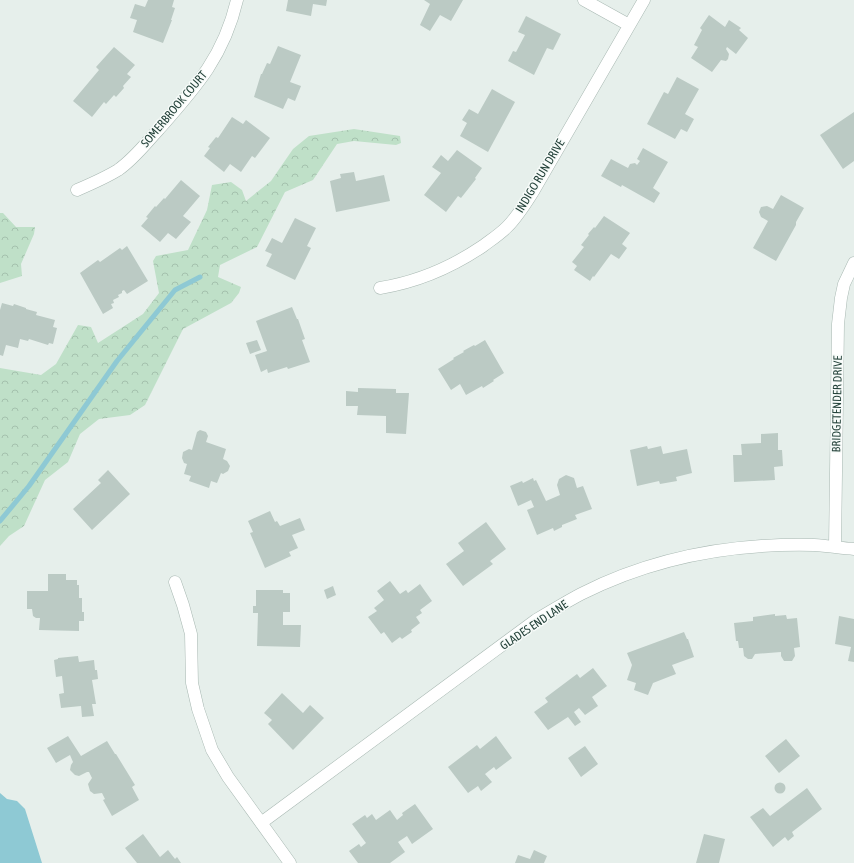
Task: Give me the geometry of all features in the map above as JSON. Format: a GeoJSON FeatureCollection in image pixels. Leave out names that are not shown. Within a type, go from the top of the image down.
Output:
{"type":"FeatureCollection","features":[{"type":"Feature","properties":{"kind":"street","name":"SOMERBROOK COURT"},"geometry":{"type":"LineString","coordinates":[[77,190],[103,179],[119,169],[133,157],[189,94],[204,76],[217,55],[233,15],[237,0]]}},
{"type":"Feature","properties":{"kind":"street"},"geometry":{"type":"LineString","coordinates":[[584,0],[629,25]]}},
{"type":"Feature","properties":{"kind":"street","name":"INDIGO RUN DRIVE"},"geometry":{"type":"LineString","coordinates":[[380,288],[398,285],[433,273],[463,260],[507,228],[534,190],[644,0]]}},
{"type":"Feature","properties":{"kind":"street","name":"BRIDGETENDER DRIVE"},"geometry":{"type":"LineString","coordinates":[[835,547],[838,324],[844,284],[854,263]]}},
{"type":"Feature","properties":{"kind":"street","name":"GLADES END LANE"},"geometry":{"type":"LineString","coordinates":[[261,823],[536,620],[580,594],[617,578],[659,563],[716,550],[757,546],[815,545],[854,549]]}},
{"type":"Feature","properties":{"kind":"street"},"geometry":{"type":"LineString","coordinates":[[175,582],[183,605],[190,634],[192,683],[198,710],[212,750],[228,777],[290,863]]}},
{"type":"Feature","properties":{"kind":"green space"},"geometry":{"type":"Polygon","coordinates":[[[354,129],[400,136],[401,143],[396,145],[354,141],[337,144],[313,180],[285,192],[257,247],[220,265],[218,277],[241,287],[239,293],[231,303],[183,329],[145,405],[130,415],[99,419],[80,434],[68,462],[45,480],[24,526],[9,536],[0,546],[0,368],[41,375],[56,364],[78,325],[91,327],[98,343],[143,314],[159,293],[153,261],[156,256],[188,250],[207,210],[212,185],[231,182],[242,190],[246,201],[271,181],[293,149],[309,136],[354,129]]]}},
{"type":"Feature","properties":{"kind":"green space"},"geometry":{"type":"Polygon","coordinates":[[[0,213],[3,213],[16,227],[35,227],[34,234],[21,264],[22,276],[0,283],[0,213]]]}},
{"type":"Feature","properties":{"kind":"water"},"geometry":{"type":"Polygon","coordinates":[[[0,793],[7,799],[17,801],[25,809],[42,863],[0,863],[0,793]]]}},
{"type":"Feature","properties":{"kind":"building"},"geometry":{"type":"Polygon","coordinates":[[[148,0],[174,0],[172,7],[175,8],[172,20],[163,43],[133,32],[137,20],[130,18],[135,4],[145,7],[148,0]]]}},
{"type":"Feature","properties":{"kind":"building"},"geometry":{"type":"Polygon","coordinates":[[[288,0],[327,0],[326,6],[313,4],[311,16],[286,11],[288,0]]]}},
{"type":"Feature","properties":{"kind":"building"},"geometry":{"type":"Polygon","coordinates":[[[424,0],[463,0],[451,21],[440,15],[430,31],[420,25],[430,4],[424,0]]]}},
{"type":"Feature","properties":{"kind":"building"},"geometry":{"type":"Polygon","coordinates":[[[709,15],[725,27],[729,20],[741,28],[739,30],[748,38],[736,54],[727,47],[726,49],[729,54],[728,59],[726,61],[721,60],[712,72],[691,58],[698,47],[694,45],[702,30],[700,28],[709,15]]]}},
{"type":"Feature","properties":{"kind":"building"},"geometry":{"type":"Polygon","coordinates":[[[526,16],[561,34],[553,50],[547,48],[534,75],[508,61],[513,51],[516,52],[525,35],[518,32],[526,16]]]}},
{"type":"Feature","properties":{"kind":"building"},"geometry":{"type":"Polygon","coordinates":[[[278,46],[301,55],[290,82],[301,86],[295,101],[288,98],[283,109],[254,97],[261,74],[267,63],[270,64],[278,46]]]}},
{"type":"Feature","properties":{"kind":"building"},"geometry":{"type":"Polygon","coordinates":[[[114,47],[135,65],[127,74],[131,77],[123,86],[124,88],[116,97],[114,95],[106,104],[104,102],[92,117],[73,101],[99,70],[96,67],[114,47]]]}},
{"type":"Feature","properties":{"kind":"building"},"geometry":{"type":"Polygon","coordinates":[[[677,77],[699,89],[685,114],[694,119],[687,132],[681,129],[675,139],[647,124],[664,92],[668,94],[677,77]]]}},
{"type":"Feature","properties":{"kind":"building"},"geometry":{"type":"Polygon","coordinates":[[[492,89],[515,102],[488,152],[460,136],[467,123],[462,120],[469,109],[478,114],[492,89]]]}},
{"type":"Feature","properties":{"kind":"building"},"geometry":{"type":"Polygon","coordinates":[[[854,112],[854,161],[843,169],[820,135],[854,112]]]}},
{"type":"Feature","properties":{"kind":"building"},"geometry":{"type":"Polygon","coordinates":[[[232,117],[243,124],[246,120],[270,138],[255,158],[252,156],[241,172],[230,164],[224,172],[204,156],[210,148],[208,147],[216,137],[218,138],[232,117]]]}},
{"type":"Feature","properties":{"kind":"building"},"geometry":{"type":"Polygon","coordinates":[[[643,148],[668,162],[653,188],[660,193],[654,203],[622,185],[621,187],[601,176],[611,159],[628,168],[630,164],[635,163],[637,165],[640,161],[637,159],[643,148]]]}},
{"type":"Feature","properties":{"kind":"building"},"geometry":{"type":"Polygon","coordinates":[[[457,150],[482,168],[475,178],[476,179],[461,198],[458,196],[446,212],[424,195],[441,173],[432,167],[441,155],[448,161],[457,150]]]}},
{"type":"Feature","properties":{"kind":"building"},"geometry":{"type":"Polygon","coordinates":[[[354,172],[356,181],[384,175],[390,201],[336,212],[330,181],[341,178],[340,174],[354,172]]]}},
{"type":"Feature","properties":{"kind":"building"},"geometry":{"type":"Polygon","coordinates":[[[181,180],[200,196],[183,216],[191,222],[176,239],[168,233],[160,242],[141,226],[155,206],[156,207],[164,198],[165,199],[181,180]]]}},
{"type":"Feature","properties":{"kind":"building"},"geometry":{"type":"Polygon","coordinates":[[[781,195],[804,208],[776,261],[753,248],[768,221],[761,217],[759,212],[761,207],[767,206],[773,209],[781,195]]]}},
{"type":"Feature","properties":{"kind":"building"},"geometry":{"type":"Polygon","coordinates":[[[604,216],[630,233],[622,244],[627,248],[619,259],[611,254],[590,281],[574,270],[577,266],[572,262],[584,247],[581,245],[589,235],[588,234],[594,227],[595,228],[604,216]]]}},
{"type":"Feature","properties":{"kind":"building"},"geometry":{"type":"Polygon","coordinates":[[[295,218],[316,228],[307,246],[311,248],[295,280],[266,266],[272,254],[265,251],[272,238],[282,243],[295,218]]]}},
{"type":"Feature","properties":{"kind":"building"},"geometry":{"type":"Polygon","coordinates":[[[127,246],[148,281],[127,294],[124,290],[122,291],[122,293],[118,295],[119,297],[113,300],[114,303],[111,304],[113,308],[103,314],[80,273],[98,260],[100,262],[120,248],[122,250],[127,246]]]}},
{"type":"Feature","properties":{"kind":"building"},"geometry":{"type":"Polygon","coordinates":[[[2,303],[13,306],[14,304],[37,312],[36,315],[55,320],[53,327],[57,328],[53,344],[49,343],[48,345],[29,339],[28,341],[20,339],[18,348],[6,345],[3,356],[0,355],[0,310],[2,303]]]}},
{"type":"Feature","properties":{"kind":"building"},"geometry":{"type":"Polygon","coordinates":[[[292,307],[305,339],[302,340],[310,362],[288,369],[287,367],[268,373],[267,369],[261,372],[255,355],[267,351],[256,321],[292,307]]]}},
{"type":"Feature","properties":{"kind":"building"},"geometry":{"type":"Polygon","coordinates":[[[257,340],[261,350],[250,354],[246,343],[257,340]]]}},
{"type":"Feature","properties":{"kind":"building"},"geometry":{"type":"Polygon","coordinates":[[[485,340],[504,373],[483,388],[482,386],[466,395],[460,384],[451,390],[438,369],[464,352],[463,351],[485,340]]]}},
{"type":"Feature","properties":{"kind":"building"},"geometry":{"type":"Polygon","coordinates":[[[358,388],[396,389],[396,393],[409,393],[406,434],[386,433],[386,416],[357,415],[358,406],[346,406],[346,391],[358,392],[358,388]]]}},
{"type":"Feature","properties":{"kind":"building"},"geometry":{"type":"Polygon","coordinates":[[[200,430],[206,432],[208,436],[206,442],[226,449],[223,459],[227,461],[230,466],[228,471],[223,474],[221,473],[217,483],[211,481],[209,488],[189,481],[191,476],[184,474],[187,464],[184,463],[182,458],[183,452],[189,449],[192,450],[197,432],[200,430]]]}},
{"type":"Feature","properties":{"kind":"building"},"geometry":{"type":"Polygon","coordinates":[[[778,433],[778,450],[782,450],[783,466],[774,467],[775,480],[734,482],[733,455],[742,455],[741,444],[761,443],[761,434],[778,433]]]}},
{"type":"Feature","properties":{"kind":"building"},"geometry":{"type":"Polygon","coordinates":[[[647,446],[648,449],[661,446],[663,454],[687,449],[692,473],[676,477],[677,481],[660,484],[659,481],[637,486],[630,450],[647,446]]]}},
{"type":"Feature","properties":{"kind":"building"},"geometry":{"type":"Polygon","coordinates":[[[108,470],[130,494],[92,530],[73,509],[101,483],[98,480],[108,470]]]}},
{"type":"Feature","properties":{"kind":"building"},"geometry":{"type":"Polygon","coordinates":[[[566,475],[574,478],[577,488],[583,486],[592,509],[575,515],[577,519],[562,525],[562,527],[554,531],[553,528],[537,535],[527,510],[534,507],[531,500],[518,506],[510,486],[522,481],[523,483],[533,478],[534,481],[536,480],[546,501],[560,495],[557,485],[559,479],[566,475]]]}},
{"type":"Feature","properties":{"kind":"building"},"geometry":{"type":"Polygon","coordinates":[[[270,511],[275,522],[277,521],[280,526],[300,518],[305,530],[292,535],[298,548],[289,552],[291,556],[265,568],[250,533],[253,532],[248,521],[270,511]]]}},
{"type":"Feature","properties":{"kind":"building"},"geometry":{"type":"Polygon","coordinates":[[[486,522],[506,549],[490,561],[493,564],[463,586],[446,564],[464,551],[458,543],[486,522]]]}},
{"type":"Feature","properties":{"kind":"building"},"geometry":{"type":"Polygon","coordinates":[[[48,574],[66,574],[66,580],[77,580],[77,585],[79,585],[79,598],[82,598],[82,612],[84,612],[84,621],[79,621],[79,631],[39,630],[40,618],[33,616],[32,609],[27,609],[27,591],[48,591],[48,574]]]}},
{"type":"Feature","properties":{"kind":"building"},"geometry":{"type":"Polygon","coordinates":[[[390,581],[400,594],[406,590],[408,593],[420,584],[432,601],[420,610],[422,613],[416,617],[420,623],[411,630],[412,632],[402,639],[400,637],[392,643],[384,632],[381,634],[368,617],[377,611],[374,608],[384,600],[377,591],[390,581]]]}},
{"type":"Feature","properties":{"kind":"building"},"geometry":{"type":"Polygon","coordinates":[[[333,586],[336,595],[327,599],[324,590],[333,586]]]}},
{"type":"Feature","properties":{"kind":"building"},"geometry":{"type":"Polygon","coordinates":[[[256,590],[283,590],[283,593],[290,593],[290,612],[283,612],[283,625],[301,625],[300,647],[257,646],[258,613],[253,613],[253,606],[256,606],[256,590]]]}},
{"type":"Feature","properties":{"kind":"building"},"geometry":{"type":"Polygon","coordinates":[[[775,614],[775,616],[786,615],[787,619],[797,618],[800,647],[794,648],[795,656],[792,661],[784,661],[781,656],[781,652],[755,654],[752,659],[748,659],[744,656],[743,648],[739,648],[738,641],[736,641],[734,623],[753,621],[753,617],[775,614]]]}},
{"type":"Feature","properties":{"kind":"building"},"geometry":{"type":"Polygon","coordinates":[[[839,616],[854,619],[854,662],[848,661],[851,647],[835,644],[839,616]]]}},
{"type":"Feature","properties":{"kind":"building"},"geometry":{"type":"Polygon","coordinates":[[[684,632],[694,657],[672,665],[676,674],[653,683],[648,695],[634,690],[636,683],[627,680],[632,665],[627,653],[684,632]]]}},
{"type":"Feature","properties":{"kind":"building"},"geometry":{"type":"Polygon","coordinates":[[[78,656],[79,662],[94,660],[95,670],[97,670],[98,679],[92,680],[96,704],[92,704],[94,716],[82,717],[81,706],[61,708],[59,694],[64,693],[62,676],[56,677],[54,660],[58,658],[78,656]]]}},
{"type":"Feature","properties":{"kind":"building"},"geometry":{"type":"Polygon","coordinates":[[[593,668],[607,686],[592,697],[598,706],[585,715],[579,708],[574,712],[581,722],[575,726],[568,717],[548,730],[534,712],[548,702],[545,698],[577,674],[580,678],[593,668]]]}},
{"type":"Feature","properties":{"kind":"building"},"geometry":{"type":"Polygon","coordinates":[[[282,693],[303,713],[310,705],[324,718],[293,750],[268,724],[272,720],[264,713],[282,693]]]}},
{"type":"Feature","properties":{"kind":"building"},"geometry":{"type":"Polygon","coordinates":[[[68,736],[81,756],[107,741],[135,785],[132,787],[139,800],[112,816],[103,800],[105,799],[102,793],[94,794],[90,791],[88,784],[92,778],[89,772],[79,776],[75,775],[70,770],[73,762],[70,755],[56,763],[47,748],[68,736]]]}},
{"type":"Feature","properties":{"kind":"building"},"geometry":{"type":"Polygon","coordinates":[[[496,736],[512,758],[496,770],[494,767],[485,774],[492,782],[481,791],[478,786],[468,793],[448,767],[477,745],[480,749],[496,736]]]}},
{"type":"Feature","properties":{"kind":"building"},"geometry":{"type":"Polygon","coordinates":[[[786,739],[800,756],[779,773],[765,756],[786,739]]]}},
{"type":"Feature","properties":{"kind":"building"},"geometry":{"type":"Polygon","coordinates":[[[585,746],[598,764],[581,777],[568,758],[585,746]]]}},
{"type":"Feature","properties":{"kind":"building"},"geometry":{"type":"Polygon","coordinates":[[[778,783],[782,783],[784,784],[784,792],[778,793],[775,790],[775,786],[778,783]]]}},
{"type":"Feature","properties":{"kind":"building"},"geometry":{"type":"Polygon","coordinates":[[[807,788],[822,809],[792,832],[794,836],[788,841],[785,837],[773,847],[750,817],[763,808],[770,816],[807,788]]]}},
{"type":"Feature","properties":{"kind":"building"},"geometry":{"type":"Polygon","coordinates":[[[415,804],[433,829],[412,844],[407,836],[398,842],[405,852],[390,863],[358,863],[349,851],[359,844],[361,847],[366,843],[352,824],[365,815],[367,818],[372,814],[376,820],[390,810],[397,820],[403,815],[402,813],[415,804]]]}},
{"type":"Feature","properties":{"kind":"building"},"geometry":{"type":"Polygon","coordinates":[[[143,834],[160,857],[168,850],[175,859],[177,857],[181,863],[137,863],[125,848],[143,834]]]}},
{"type":"Feature","properties":{"kind":"building"},"geometry":{"type":"Polygon","coordinates":[[[704,834],[725,839],[719,863],[696,863],[704,834]]]}},
{"type":"Feature","properties":{"kind":"building"},"geometry":{"type":"Polygon","coordinates":[[[534,850],[547,856],[544,863],[515,863],[518,855],[530,859],[534,850]]]}},
{"type":"Feature","properties":{"kind":"waterway"},"geometry":{"type":"LineString","coordinates":[[0,521],[29,486],[117,361],[175,290],[200,277]]}}]}
